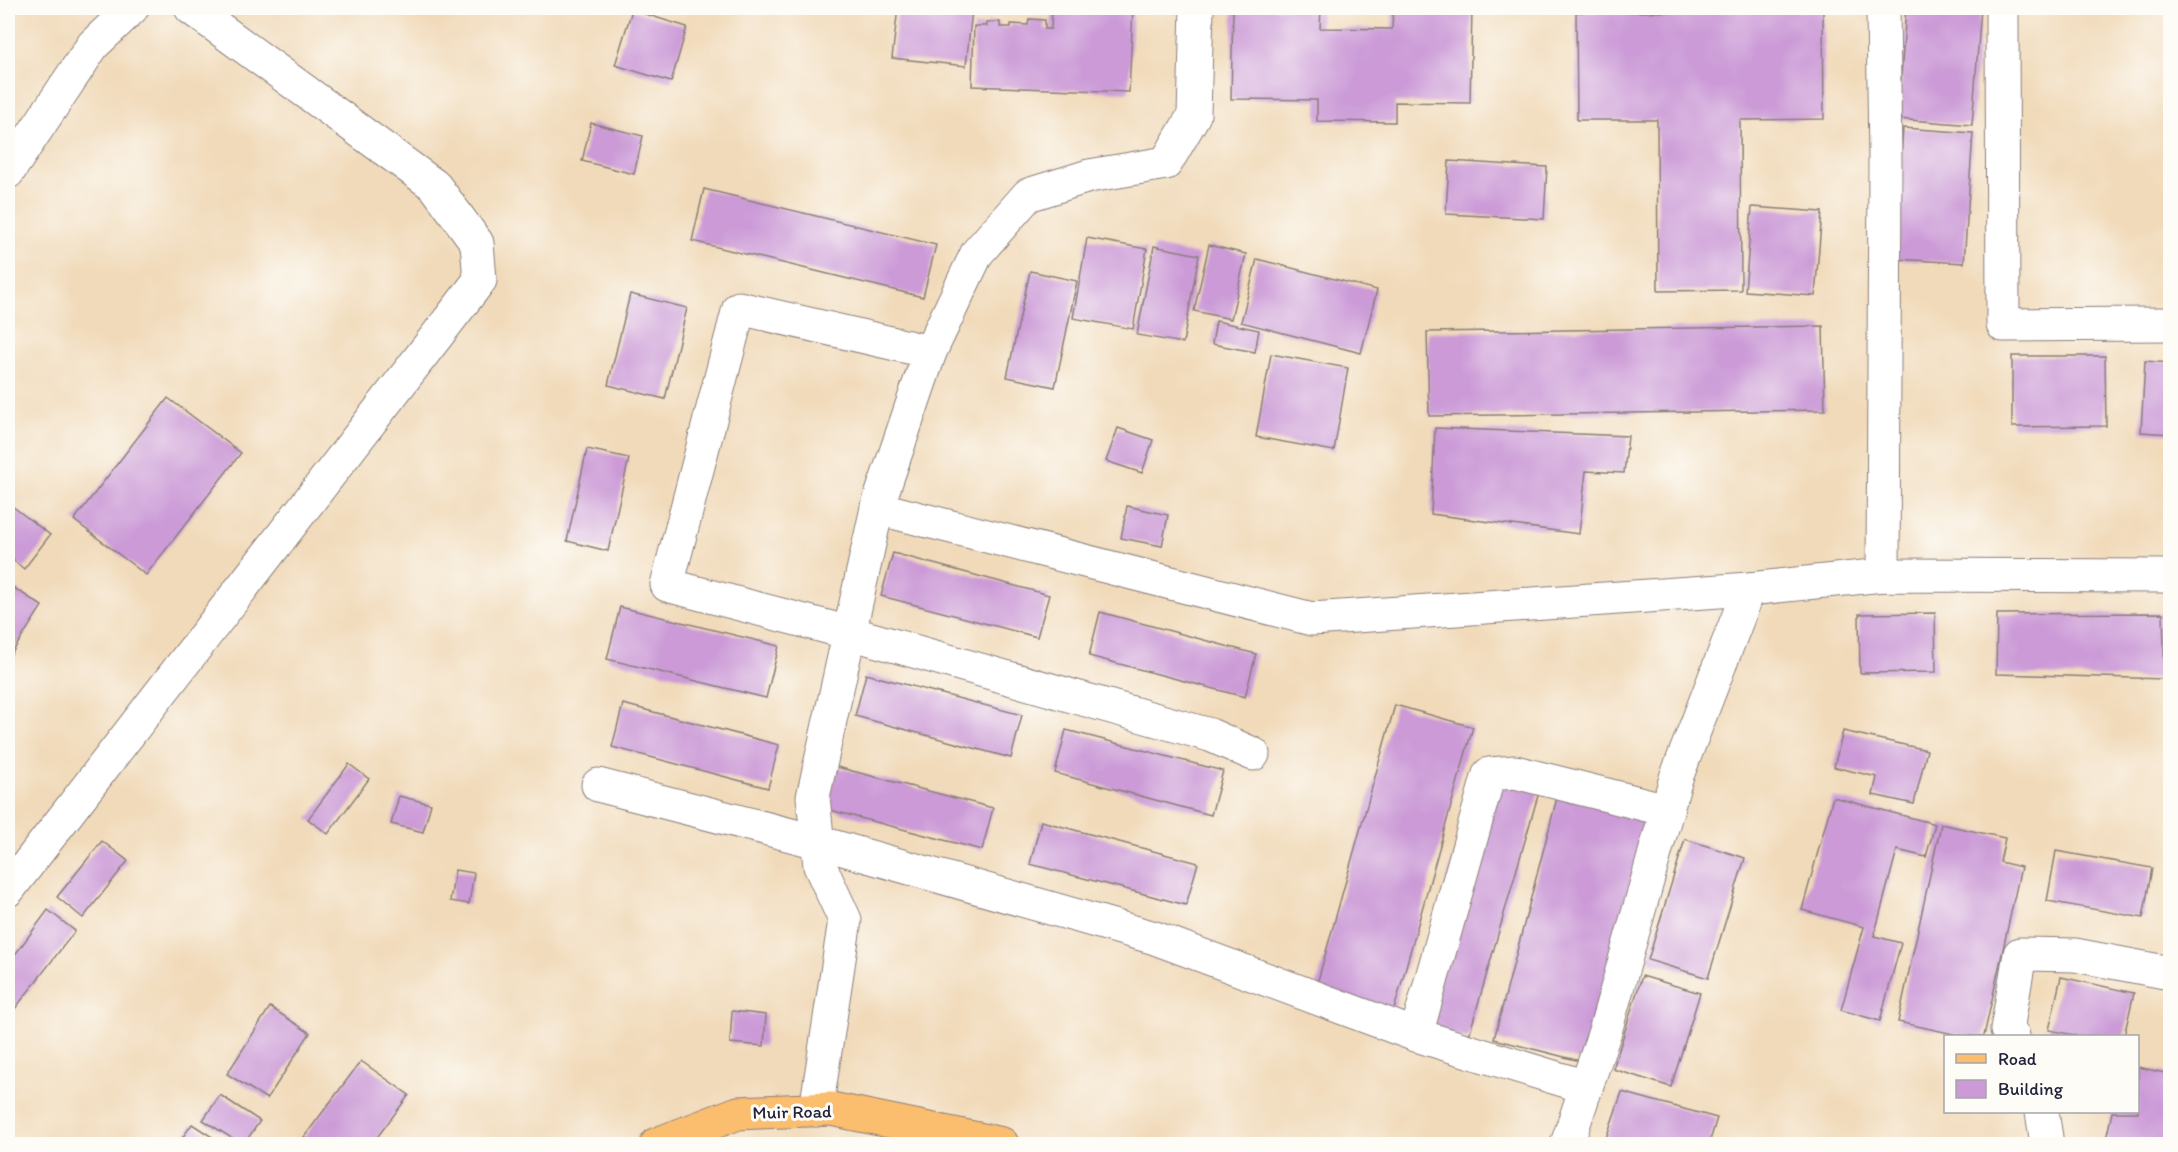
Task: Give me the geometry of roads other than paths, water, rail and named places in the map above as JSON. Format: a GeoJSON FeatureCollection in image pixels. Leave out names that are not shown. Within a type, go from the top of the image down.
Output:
{"type":"FeatureCollection","features":[{"type":"Feature","properties":{"kind":"main road","name":"Muir Road"},"geometry":{"type":"LineString","coordinates":[[657,1144],[738,1113],[831,1109],[1002,1144]]}},
{"type":"Feature","properties":{"kind":"street"},"geometry":{"type":"LineString","coordinates":[[8,172],[93,45],[132,8]]}},
{"type":"Feature","properties":{"kind":"street"},"geometry":{"type":"LineString","coordinates":[[8,890],[480,280],[477,243],[435,186],[191,8]]}},
{"type":"Feature","properties":{"kind":"street"},"geometry":{"type":"LineString","coordinates":[[816,1110],[844,920],[820,866],[813,796],[877,508],[930,352],[976,253],[1028,195],[1089,176],[1166,163],[1194,115],[1197,8]]}},
{"type":"Feature","properties":{"kind":"street"},"geometry":{"type":"LineString","coordinates":[[1883,8],[1885,160],[1883,575]]}},
{"type":"Feature","properties":{"kind":"street"},"geometry":{"type":"LineString","coordinates":[[2002,8],[2003,325],[2170,324]]}},
{"type":"Feature","properties":{"kind":"street"},"geometry":{"type":"LineString","coordinates":[[930,352],[739,308],[667,585],[850,633],[1210,735],[1253,754]]}},
{"type":"Feature","properties":{"kind":"street"},"geometry":{"type":"LineString","coordinates":[[877,508],[1312,619],[1749,589],[1883,575],[2170,576]]}},
{"type":"Feature","properties":{"kind":"street"},"geometry":{"type":"LineString","coordinates":[[1567,1144],[1606,1028],[1676,777],[1749,589]]}},
{"type":"Feature","properties":{"kind":"street"},"geometry":{"type":"LineString","coordinates":[[1416,1035],[1489,774],[1515,772],[1667,810]]}},
{"type":"Feature","properties":{"kind":"street"},"geometry":{"type":"LineString","coordinates":[[598,785],[818,842],[1155,938],[1416,1035],[1586,1087]]}},
{"type":"Feature","properties":{"kind":"street"},"geometry":{"type":"LineString","coordinates":[[2012,1035],[2007,1030],[2019,954],[2075,956],[2170,973]]}},
{"type":"Feature","properties":{"kind":"street"},"geometry":{"type":"LineString","coordinates":[[2042,1113],[2047,1144]]}}]}
